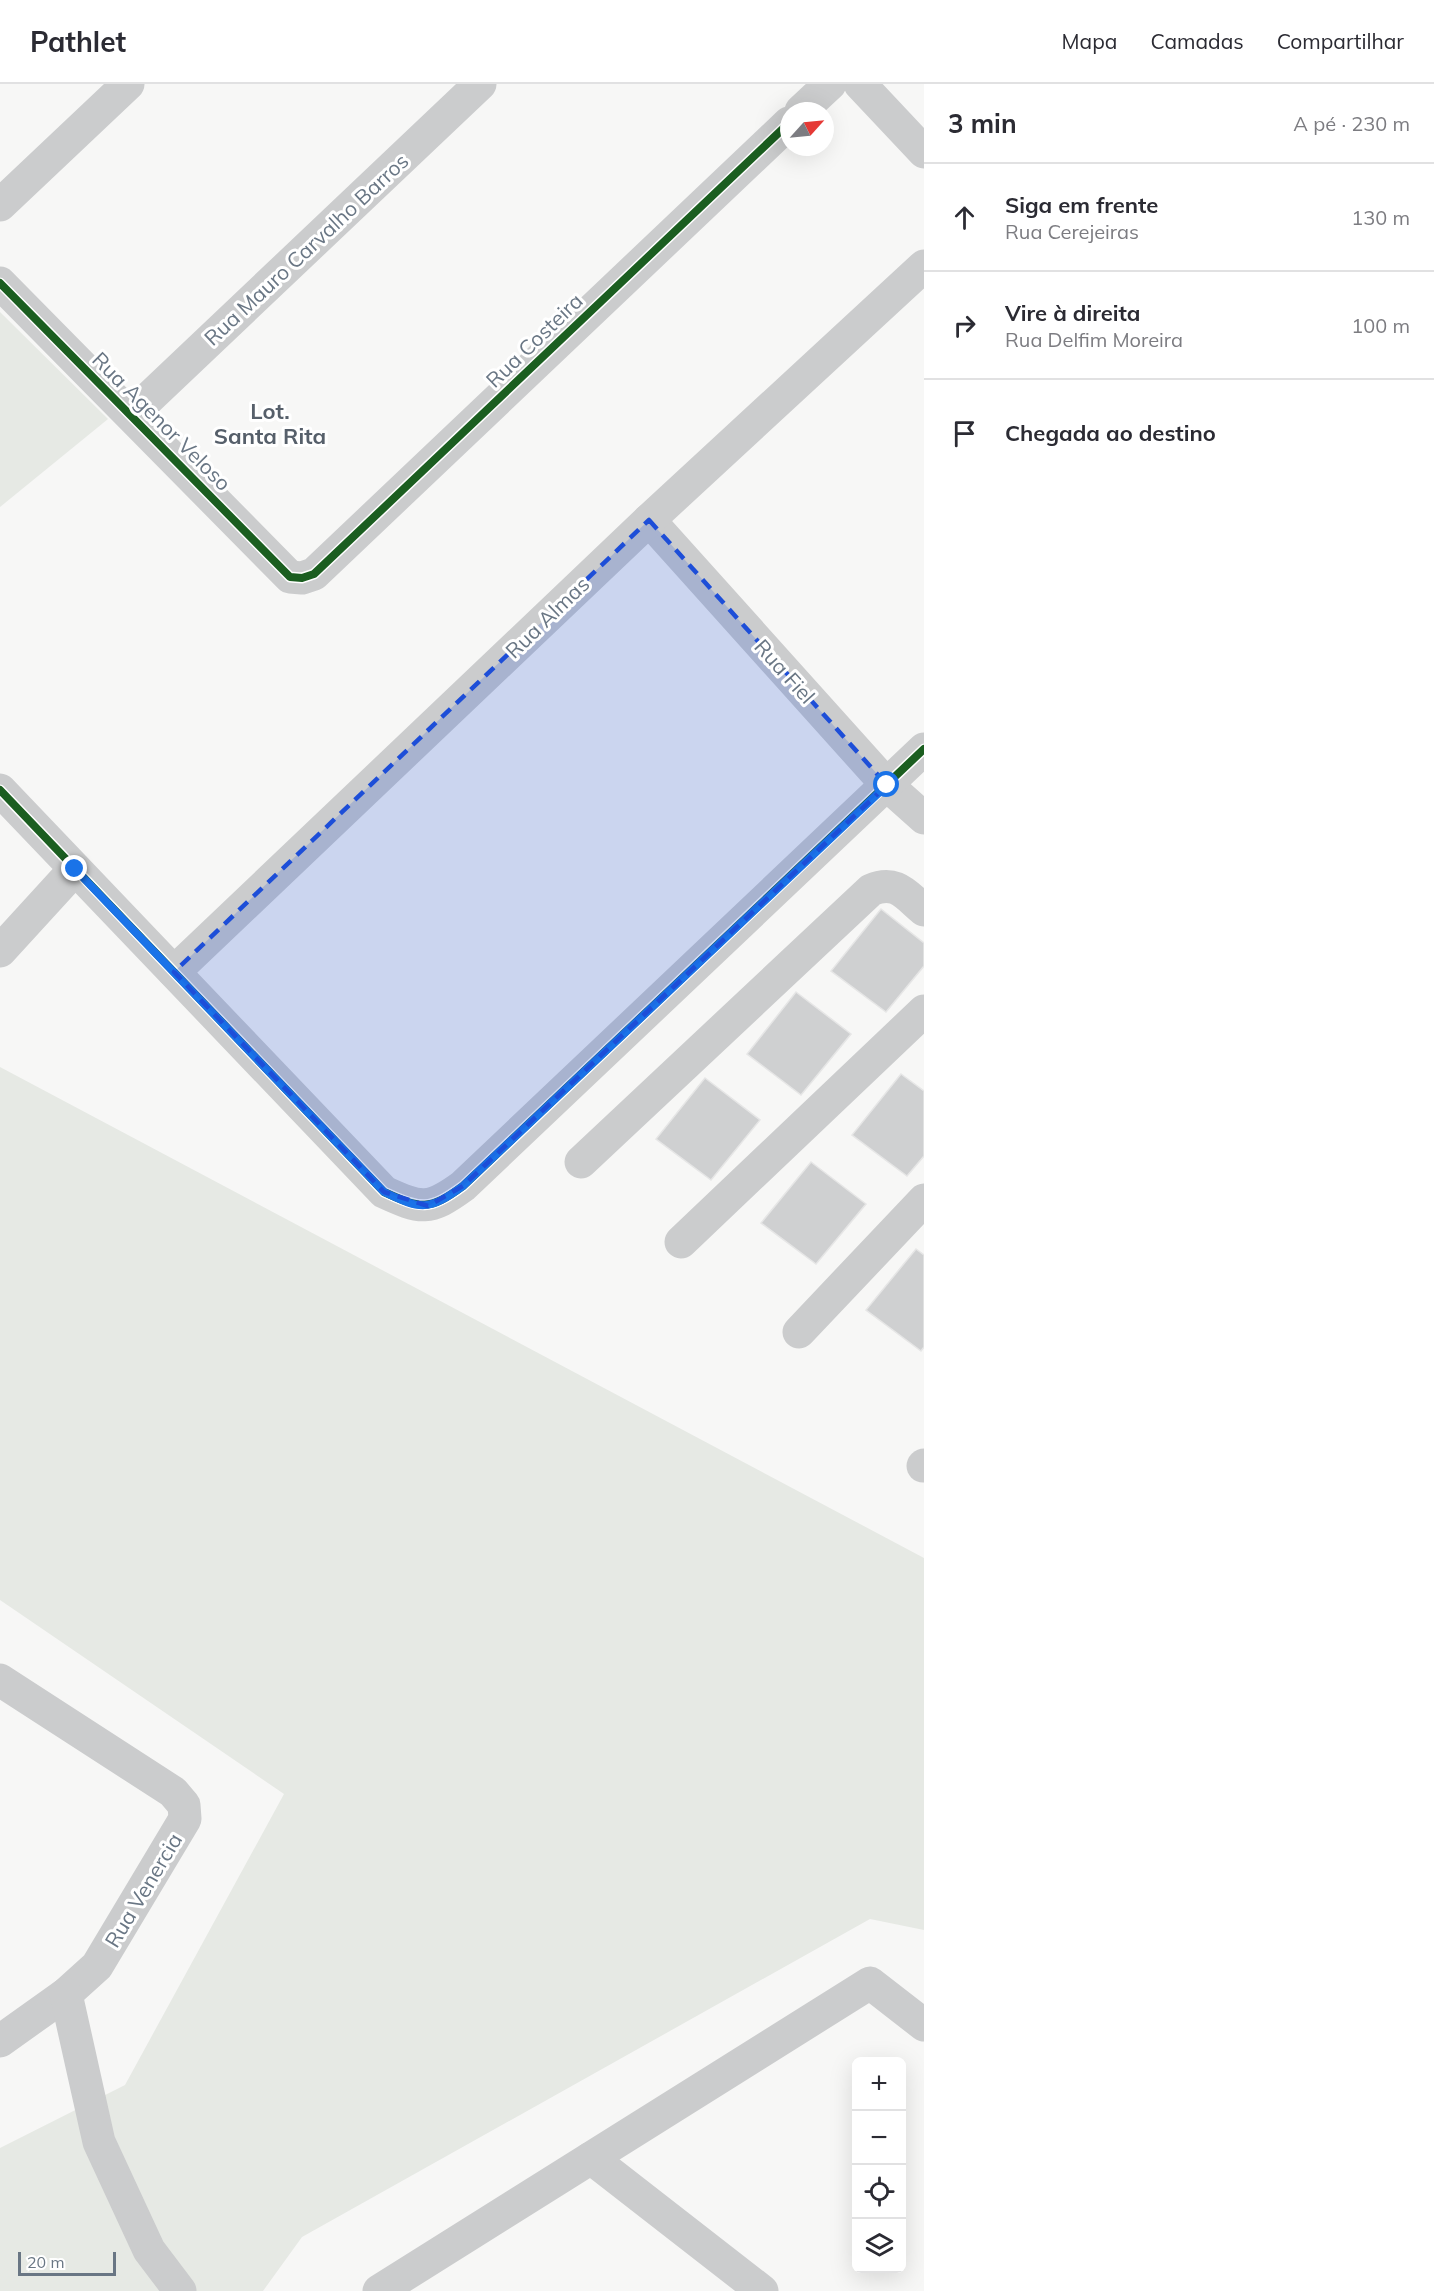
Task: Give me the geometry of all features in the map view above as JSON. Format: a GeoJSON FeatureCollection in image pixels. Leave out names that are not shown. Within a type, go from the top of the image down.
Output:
{"type":"FeatureCollection","features":[{"type":"Feature","properties":{"kind":"street"},"geometry":{"type":"LineString","coordinates":[[0,205],[128,84]]}},
{"type":"Feature","properties":{"kind":"street","name":"Rua Mauro Carvalho Barros"},"geometry":{"type":"LineString","coordinates":[[131,415],[480,84]]}},
{"type":"Feature","properties":{"kind":"street"},"geometry":{"type":"LineString","coordinates":[[811,102],[830,84]]}},
{"type":"Feature","properties":{"kind":"street"},"geometry":{"type":"LineString","coordinates":[[860,84],[924,152]]}},
{"type":"Feature","properties":{"kind":"street","name":"Rua Costeira"},"geometry":{"type":"LineString","coordinates":[[302,578],[314,574],[780,132]]}},
{"type":"Feature","properties":{"kind":"street","name":"Rua Almas"},"geometry":{"type":"LineString","coordinates":[[174,972],[649,520],[924,266]]}},
{"type":"Feature","properties":{"kind":"street","name":"Rua Agenor Veloso"},"geometry":{"type":"LineString","coordinates":[[0,283],[290,577],[302,578]]}},
{"type":"Feature","properties":{"kind":"street","name":"Rua Fiel"},"geometry":{"type":"LineString","coordinates":[[649,520],[887,785],[924,818]]}},
{"type":"Feature","properties":{"kind":"street"},"geometry":{"type":"LineString","coordinates":[[0,790],[384,1192],[403,1201],[429,1206],[463,1186],[924,749]]}},
{"type":"Feature","properties":{"kind":"street"},"geometry":{"type":"LineString","coordinates":[[0,951],[75,869]]}},
{"type":"Feature","properties":{"kind":"street"},"geometry":{"type":"LineString","coordinates":[[581,1162],[871,890],[880,886],[899,888],[924,910]]}},
{"type":"Feature","properties":{"kind":"street"},"geometry":{"type":"LineString","coordinates":[[681,1242],[924,1011]]}},
{"type":"Feature","properties":{"kind":"street"},"geometry":{"type":"LineString","coordinates":[[799,1332],[924,1200]]}},
{"type":"Feature","properties":{"kind":"street","name":"Rua Venercia"},"geometry":{"type":"LineString","coordinates":[[0,1680],[173,1792],[184,1806],[185,1819],[97,1965],[66,1994],[0,2041]]}},
{"type":"Feature","properties":{"kind":"street"},"geometry":{"type":"LineString","coordinates":[[379,2291],[870,1983],[924,2025]]}},
{"type":"Feature","properties":{"kind":"street"},"geometry":{"type":"LineString","coordinates":[[66,1994],[99,2142],[149,2250],[180,2291]]}},
{"type":"Feature","properties":{"kind":"street"},"geometry":{"type":"LineString","coordinates":[[591,2158],[762,2291]]}},
{"type":"Feature","properties":{"kind":"highlighted area"},"geometry":{"type":"Polygon","coordinates":[[[649,520],[887,785],[463,1186],[428,1206],[384,1192],[174,972],[649,520]]]}},
{"type":"Feature","properties":{"kind":"shaded area"},"geometry":{"type":"Polygon","coordinates":[[[0,312],[108,419],[0,507],[0,312]]]}},
{"type":"Feature","properties":{"kind":"shaded area"},"geometry":{"type":"Polygon","coordinates":[[[0,1067],[924,1558],[924,1930],[870,1919],[302,2237],[263,2291],[0,2291],[0,2148],[125,2085],[284,1794],[0,1600],[0,1067]]]}},
{"type":"Feature","properties":{"kind":"building"},"geometry":{"type":"Polygon","coordinates":[[[881,909],[924,943],[924,966],[886,1012],[831,971],[881,909]]]}},
{"type":"Feature","properties":{"kind":"building"},"geometry":{"type":"Polygon","coordinates":[[[796,992],[851,1034],[801,1095],[747,1054],[796,992]]]}},
{"type":"Feature","properties":{"kind":"building"},"geometry":{"type":"Polygon","coordinates":[[[901,1074],[924,1091],[924,1156],[907,1176],[852,1135],[901,1074]]]}},
{"type":"Feature","properties":{"kind":"building"},"geometry":{"type":"Polygon","coordinates":[[[705,1078],[760,1120],[711,1180],[656,1139],[705,1078]]]}},
{"type":"Feature","properties":{"kind":"building"},"geometry":{"type":"Polygon","coordinates":[[[811,1162],[866,1204],[816,1264],[761,1223],[811,1162]]]}},
{"type":"Feature","properties":{"kind":"building"},"geometry":{"type":"Polygon","coordinates":[[[916,1249],[924,1255],[924,1347],[921,1351],[866,1310],[916,1249]]]}},
{"type":"Feature","properties":{"kind":"cycle path"},"geometry":{"type":"LineString","coordinates":[[0,283],[290,577],[302,578],[314,574],[780,132]]}},
{"type":"Feature","properties":{"kind":"cycle path"},"geometry":{"type":"LineString","coordinates":[[0,790],[384,1192],[407,1202],[425,1205],[442,1200],[463,1186],[924,749]]}},
{"type":"Feature","properties":{"kind":"district","name":"Lot. Santa Rita"},"geometry":{"type":"Point","coordinates":[270,424]}},
{"type":"Feature","properties":{"kind":"route"},"geometry":{"type":"LineString","coordinates":[[75,869],[384,1192],[403,1201],[429,1206],[463,1186],[887,785]]}}]}
